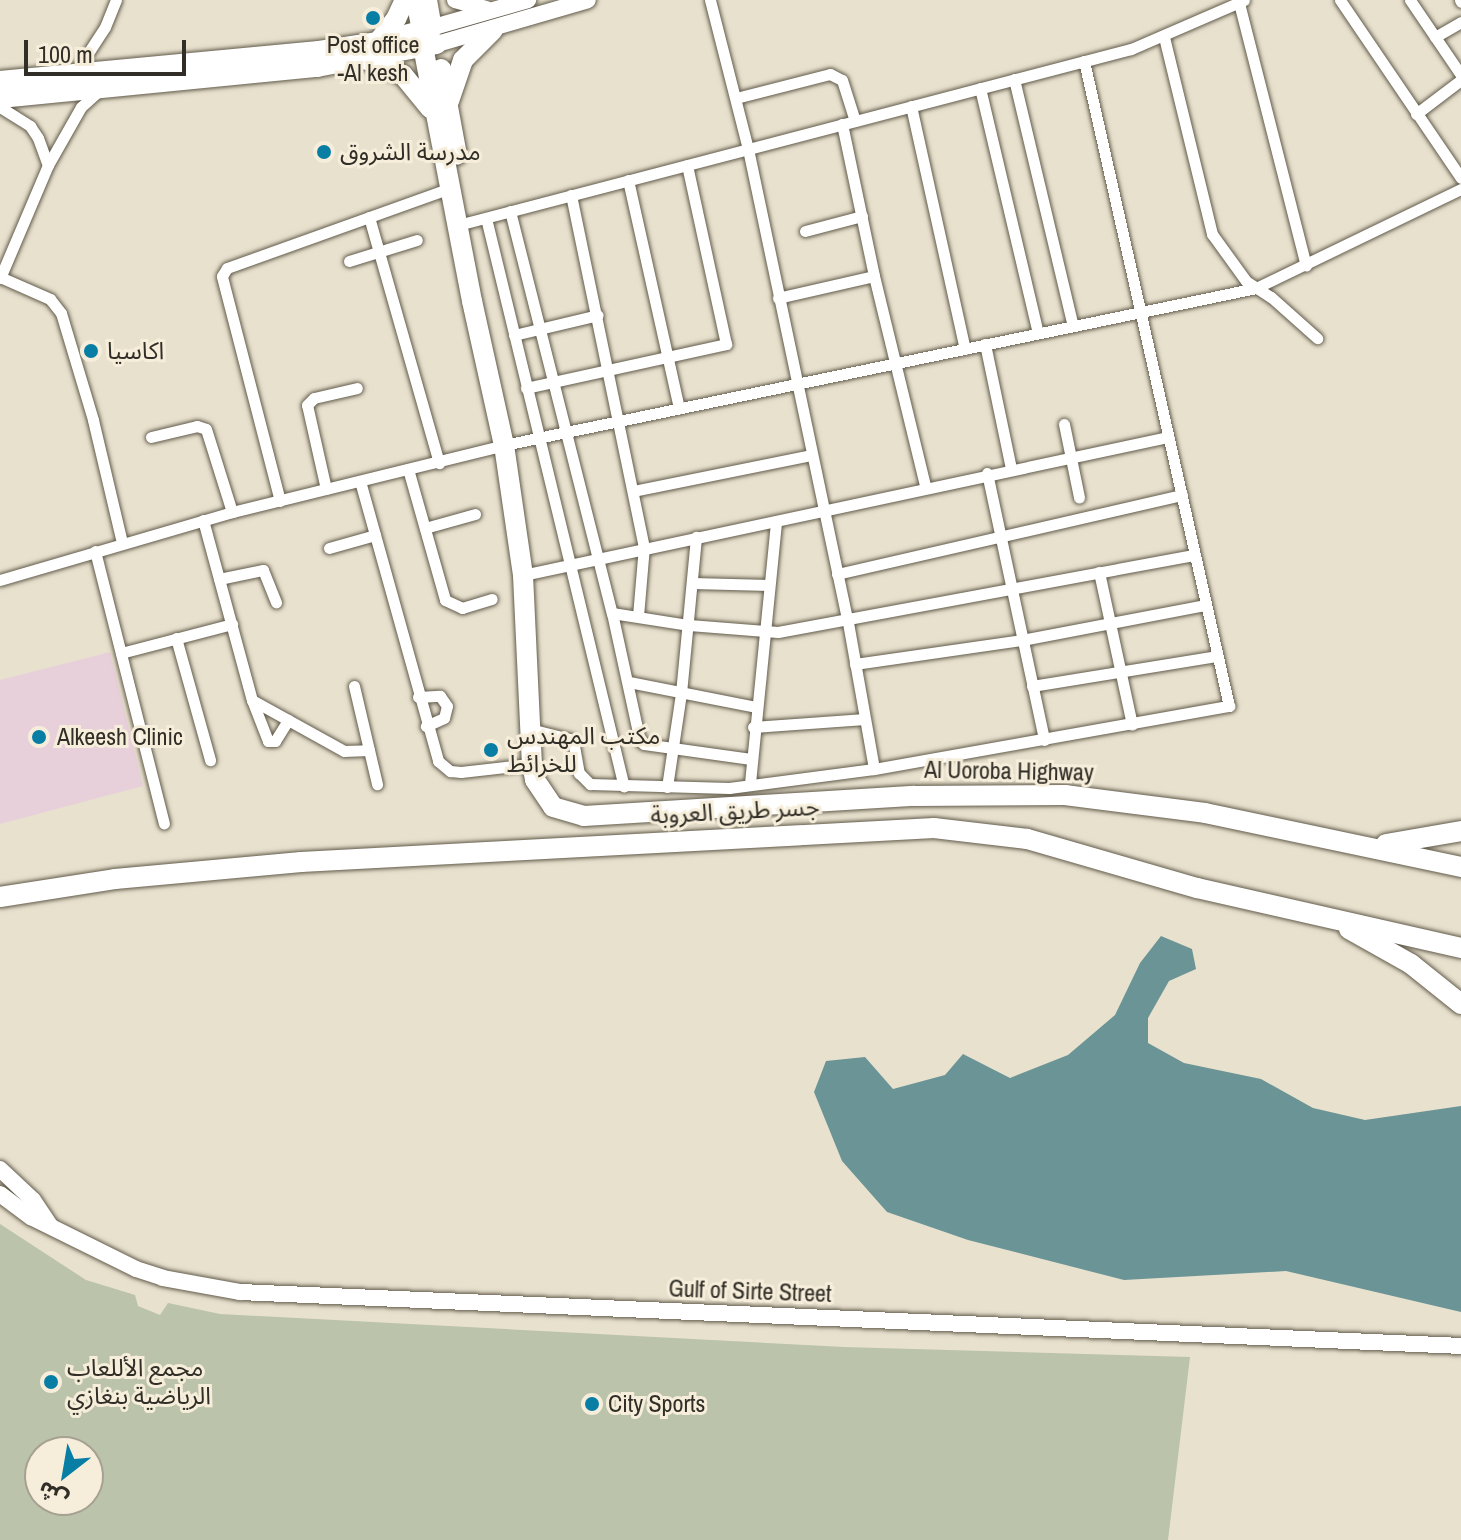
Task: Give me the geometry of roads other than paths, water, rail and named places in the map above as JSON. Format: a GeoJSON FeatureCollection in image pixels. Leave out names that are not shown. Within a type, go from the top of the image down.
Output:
{"type":"FeatureCollection","features":[{"type":"Feature","properties":{"kind":"highway"},"geometry":{"type":"LineString","coordinates":[[372,51],[396,19],[405,0]]}},
{"type":"Feature","properties":{"kind":"highway"},"geometry":{"type":"LineString","coordinates":[[495,20],[463,60],[442,112],[471,222],[480,329],[504,445],[523,575],[532,764]]}},
{"type":"Feature","properties":{"kind":"highway"},"geometry":{"type":"LineString","coordinates":[[0,98],[103,88],[372,51],[429,37],[451,188],[471,222]]}},
{"type":"Feature","properties":{"kind":"highway"},"geometry":{"type":"LineString","coordinates":[[0,81],[279,56],[372,51],[442,112]]}},
{"type":"Feature","properties":{"kind":"highway","name":"Al Uoroba Highway"},"geometry":{"type":"LineString","coordinates":[[532,764],[542,795],[553,807],[584,816],[914,796],[1053,795],[1170,807],[1458,868]]}},
{"type":"Feature","properties":{"kind":"highway","name":"جسر طريق العروبة"},"geometry":{"type":"LineString","coordinates":[[0,897],[115,879],[301,862],[934,828],[1027,839],[1197,888],[1461,948]]}},
{"type":"Feature","properties":{"kind":"highway"},"geometry":{"type":"LineString","coordinates":[[1354,845],[1408,843],[1461,831]]}},
{"type":"Feature","properties":{"kind":"highway"},"geometry":{"type":"LineString","coordinates":[[1324,916],[1411,964],[1461,1004]]}},
{"type":"Feature","properties":{"kind":"highway"},"geometry":{"type":"LineString","coordinates":[[1436,941],[1461,932]]}},
{"type":"Feature","properties":{"kind":"main road"},"geometry":{"type":"LineString","coordinates":[[414,0],[429,37]]}},
{"type":"Feature","properties":{"kind":"main road"},"geometry":{"type":"LineString","coordinates":[[429,0],[429,37]]}},
{"type":"Feature","properties":{"kind":"main road"},"geometry":{"type":"LineString","coordinates":[[455,0],[495,20]]}},
{"type":"Feature","properties":{"kind":"main road"},"geometry":{"type":"LineString","coordinates":[[495,20],[528,0]]}},
{"type":"Feature","properties":{"kind":"main road"},"geometry":{"type":"LineString","coordinates":[[429,37],[588,0]]}},
{"type":"Feature","properties":{"kind":"main road","name":"Gulf of Sirte Street"},"geometry":{"type":"LineString","coordinates":[[0,1169],[33,1200],[50,1225]]}},
{"type":"Feature","properties":{"kind":"main road","name":"Gulf of Sirte Street"},"geometry":{"type":"LineString","coordinates":[[0,1194],[50,1225],[136,1269],[163,1278],[240,1292],[1461,1346]]}},
{"type":"Feature","properties":{"kind":"street"},"geometry":{"type":"LineString","coordinates":[[75,73],[105,27],[116,0]]}},
{"type":"Feature","properties":{"kind":"street"},"geometry":{"type":"LineString","coordinates":[[710,0],[748,149],[847,617],[874,769]]}},
{"type":"Feature","properties":{"kind":"street"},"geometry":{"type":"LineString","coordinates":[[1340,0],[1416,114],[1460,172]]}},
{"type":"Feature","properties":{"kind":"street"},"geometry":{"type":"LineString","coordinates":[[1410,0],[1461,77],[1416,114]]}},
{"type":"Feature","properties":{"kind":"street"},"geometry":{"type":"LineString","coordinates":[[624,787],[514,335],[471,222],[1084,61],[1164,37],[1242,1],[1306,266]]}},
{"type":"Feature","properties":{"kind":"street"},"geometry":{"type":"LineString","coordinates":[[1435,37],[1461,22]]}},
{"type":"Feature","properties":{"kind":"street"},"geometry":{"type":"LineString","coordinates":[[1164,37],[1207,222],[1238,272],[1317,338]]}},
{"type":"Feature","properties":{"kind":"street"},"geometry":{"type":"LineString","coordinates":[[530,729],[573,740],[579,773],[585,781],[624,787],[729,788],[874,769],[1229,706],[1084,61]]}},
{"type":"Feature","properties":{"kind":"street"},"geometry":{"type":"LineString","coordinates":[[736,98],[830,74],[842,80],[855,121]]}},
{"type":"Feature","properties":{"kind":"street"},"geometry":{"type":"LineString","coordinates":[[1014,79],[1073,326]]}},
{"type":"Feature","properties":{"kind":"street"},"geometry":{"type":"LineString","coordinates":[[103,88],[81,107],[48,165],[0,278],[50,299],[61,313],[93,420],[122,543]]}},
{"type":"Feature","properties":{"kind":"street"},"geometry":{"type":"LineString","coordinates":[[980,88],[1038,333]]}},
{"type":"Feature","properties":{"kind":"street"},"geometry":{"type":"LineString","coordinates":[[911,106],[965,349]]}},
{"type":"Feature","properties":{"kind":"street"},"geometry":{"type":"LineString","coordinates":[[0,107],[30,126],[48,165]]}},
{"type":"Feature","properties":{"kind":"street"},"geometry":{"type":"LineString","coordinates":[[842,124],[874,276],[925,486]]}},
{"type":"Feature","properties":{"kind":"street"},"geometry":{"type":"LineString","coordinates":[[526,388],[726,344],[687,165]]}},
{"type":"Feature","properties":{"kind":"street"},"geometry":{"type":"LineString","coordinates":[[628,180],[679,408]]}},
{"type":"Feature","properties":{"kind":"street"},"geometry":{"type":"LineString","coordinates":[[280,501],[222,276],[227,268],[451,188]]}},
{"type":"Feature","properties":{"kind":"street"},"geometry":{"type":"LineString","coordinates":[[0,580],[232,512],[504,445],[1256,288],[1461,189]]}},
{"type":"Feature","properties":{"kind":"street"},"geometry":{"type":"LineString","coordinates":[[571,195],[610,368],[644,546],[638,616]]}},
{"type":"Feature","properties":{"kind":"street"},"geometry":{"type":"LineString","coordinates":[[510,211],[612,613],[641,742],[751,759]]}},
{"type":"Feature","properties":{"kind":"street"},"geometry":{"type":"LineString","coordinates":[[805,231],[862,216]]}},
{"type":"Feature","properties":{"kind":"street"},"geometry":{"type":"LineString","coordinates":[[369,217],[439,463]]}},
{"type":"Feature","properties":{"kind":"street"},"geometry":{"type":"LineString","coordinates":[[349,261],[417,240]]}},
{"type":"Feature","properties":{"kind":"street"},"geometry":{"type":"LineString","coordinates":[[778,298],[874,276]]}},
{"type":"Feature","properties":{"kind":"street"},"geometry":{"type":"LineString","coordinates":[[514,335],[598,315]]}},
{"type":"Feature","properties":{"kind":"street"},"geometry":{"type":"LineString","coordinates":[[985,344],[1011,468]]}},
{"type":"Feature","properties":{"kind":"street"},"geometry":{"type":"LineString","coordinates":[[326,489],[307,405],[314,398],[357,388]]}},
{"type":"Feature","properties":{"kind":"street"},"geometry":{"type":"LineString","coordinates":[[1064,424],[1079,497]]}},
{"type":"Feature","properties":{"kind":"street"},"geometry":{"type":"LineString","coordinates":[[151,437],[197,426],[206,429],[232,512]]}},
{"type":"Feature","properties":{"kind":"street"},"geometry":{"type":"LineString","coordinates":[[523,575],[644,546],[776,521],[925,486],[1168,437]]}},
{"type":"Feature","properties":{"kind":"street"},"geometry":{"type":"LineString","coordinates":[[633,491],[811,455]]}},
{"type":"Feature","properties":{"kind":"street"},"geometry":{"type":"LineString","coordinates":[[408,469],[449,605],[462,608],[492,599]]}},
{"type":"Feature","properties":{"kind":"street"},"geometry":{"type":"LineString","coordinates":[[987,473],[1044,740]]}},
{"type":"Feature","properties":{"kind":"street"},"geometry":{"type":"LineString","coordinates":[[360,481],[436,757],[450,771],[532,764]]}},
{"type":"Feature","properties":{"kind":"street"},"geometry":{"type":"LineString","coordinates":[[837,574],[1182,495]]}},
{"type":"Feature","properties":{"kind":"street"},"geometry":{"type":"LineString","coordinates":[[425,528],[475,514]]}},
{"type":"Feature","properties":{"kind":"street"},"geometry":{"type":"LineString","coordinates":[[203,520],[252,700],[268,741],[275,741],[288,720]]}},
{"type":"Feature","properties":{"kind":"street"},"geometry":{"type":"LineString","coordinates":[[750,783],[753,727],[776,521]]}},
{"type":"Feature","properties":{"kind":"street"},"geometry":{"type":"LineString","coordinates":[[329,548],[375,535]]}},
{"type":"Feature","properties":{"kind":"street"},"geometry":{"type":"LineString","coordinates":[[667,787],[689,625],[696,537]]}},
{"type":"Feature","properties":{"kind":"street"},"geometry":{"type":"LineString","coordinates":[[95,551],[164,823]]}},
{"type":"Feature","properties":{"kind":"street"},"geometry":{"type":"LineString","coordinates":[[612,613],[763,633],[1195,555]]}},
{"type":"Feature","properties":{"kind":"street"},"geometry":{"type":"LineString","coordinates":[[219,579],[263,570],[276,602]]}},
{"type":"Feature","properties":{"kind":"street"},"geometry":{"type":"LineString","coordinates":[[1099,572],[1132,724]]}},
{"type":"Feature","properties":{"kind":"street"},"geometry":{"type":"LineString","coordinates":[[693,583],[769,585]]}},
{"type":"Feature","properties":{"kind":"street"},"geometry":{"type":"LineString","coordinates":[[855,664],[1022,640],[1206,605]]}},
{"type":"Feature","properties":{"kind":"street"},"geometry":{"type":"LineString","coordinates":[[121,653],[232,624]]}},
{"type":"Feature","properties":{"kind":"street"},"geometry":{"type":"LineString","coordinates":[[176,638],[210,760]]}},
{"type":"Feature","properties":{"kind":"street"},"geometry":{"type":"LineString","coordinates":[[1032,686],[1218,656]]}},
{"type":"Feature","properties":{"kind":"street"},"geometry":{"type":"LineString","coordinates":[[629,682],[756,707]]}},
{"type":"Feature","properties":{"kind":"street"},"geometry":{"type":"LineString","coordinates":[[354,686],[377,784]]}},
{"type":"Feature","properties":{"kind":"street"},"geometry":{"type":"LineString","coordinates":[[418,697],[440,696],[447,706],[444,718],[426,726]]}},
{"type":"Feature","properties":{"kind":"street"},"geometry":{"type":"LineString","coordinates":[[252,700],[344,751],[369,750]]}},
{"type":"Feature","properties":{"kind":"street"},"geometry":{"type":"LineString","coordinates":[[753,727],[865,719]]}},
{"type":"Feature","properties":{"kind":"water"},"geometry":{"type":"Polygon","coordinates":[[[1161,936],[1192,949],[1196,969],[1169,981],[1148,1018],[1148,1043],[1184,1063],[1261,1079],[1313,1108],[1365,1120],[1461,1106],[1461,1312],[1286,1271],[1124,1280],[968,1240],[887,1212],[842,1161],[814,1092],[826,1061],[865,1057],[893,1089],[945,1075],[963,1054],[1010,1078],[1068,1055],[1115,1015],[1140,963],[1161,936]]]}},
{"type":"Feature","properties":{"kind":"place","name":"Post office -Al kesh"},"geometry":{"type":"Point","coordinates":[373,18]}},
{"type":"Feature","properties":{"kind":"place","name":"مدرسة الشروق"},"geometry":{"type":"Point","coordinates":[324,152]}},
{"type":"Feature","properties":{"kind":"place","name":"اكاسيا"},"geometry":{"type":"Point","coordinates":[91,351]}},
{"type":"Feature","properties":{"kind":"place","name":"Alkeesh Clinic"},"geometry":{"type":"Point","coordinates":[39,737]}},
{"type":"Feature","properties":{"kind":"place","name":"مكتب المهندس للخرائط"},"geometry":{"type":"Point","coordinates":[491,750]}},
{"type":"Feature","properties":{"kind":"place","name":"مجمع الأللعاب الرياضية بنغازي"},"geometry":{"type":"Point","coordinates":[51,1382]}},
{"type":"Feature","properties":{"kind":"place","name":"City Sports"},"geometry":{"type":"Point","coordinates":[592,1404]}}]}
